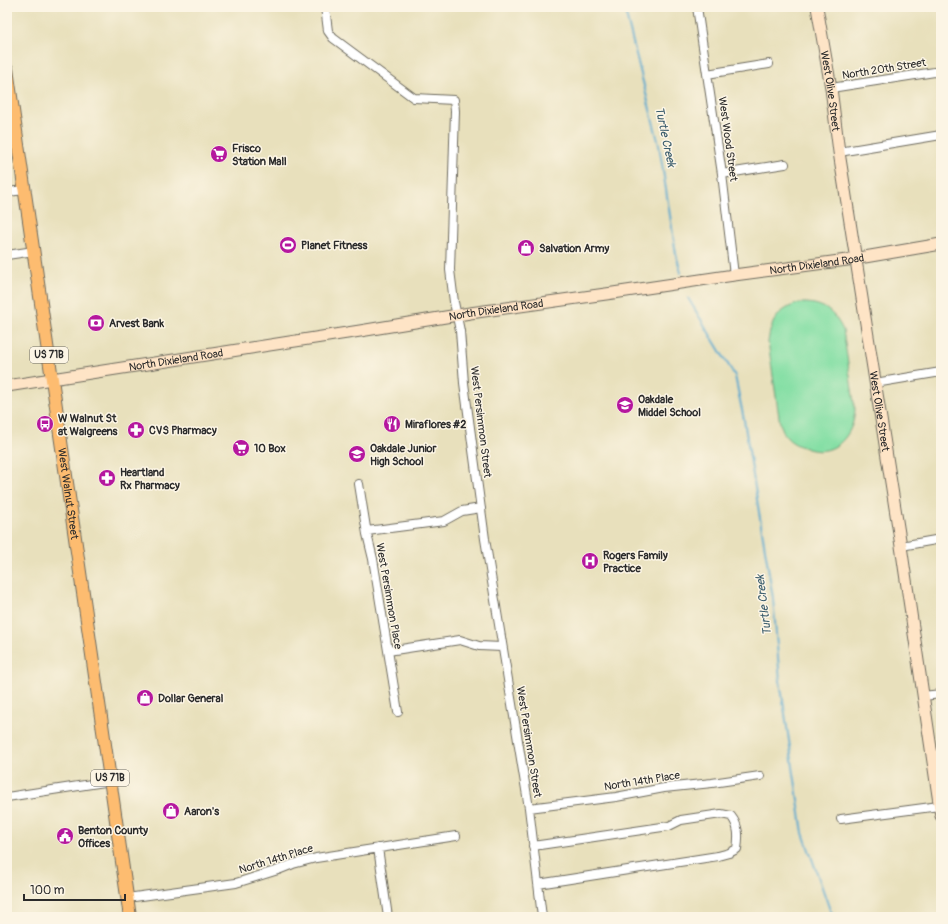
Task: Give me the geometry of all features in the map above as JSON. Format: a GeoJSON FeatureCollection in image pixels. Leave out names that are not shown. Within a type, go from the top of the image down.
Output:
{"type":"FeatureCollection","features":[{"type":"Feature","properties":{"kind":"main road","name":"West Olive Street"},"geometry":{"type":"LineString","coordinates":[[819,7],[839,152],[901,546],[922,696],[938,778],[940,811]]}},
{"type":"Feature","properties":{"kind":"main road","name":"West Walnut Street"},"geometry":{"type":"LineString","coordinates":[[7,70],[130,917]]}},
{"type":"Feature","properties":{"kind":"main road","name":"North Dixieland Road"},"geometry":{"type":"LineString","coordinates":[[7,386],[456,315],[856,259],[941,244]]}},
{"type":"Feature","properties":{"kind":"street","name":"West Persimmon Street"},"geometry":{"type":"LineString","coordinates":[[325,7],[328,31],[332,38],[414,98],[454,100],[455,111],[450,270],[456,315],[460,331],[464,383],[481,508],[528,808],[542,917]]}},
{"type":"Feature","properties":{"kind":"street","name":"West Wood Street"},"geometry":{"type":"LineString","coordinates":[[696,7],[722,174],[734,275]]}},
{"type":"Feature","properties":{"kind":"street"},"geometry":{"type":"LineString","coordinates":[[707,74],[769,64]]}},
{"type":"Feature","properties":{"kind":"street","name":"North 20th Street"},"geometry":{"type":"LineString","coordinates":[[831,88],[941,71]]}},
{"type":"Feature","properties":{"kind":"street"},"geometry":{"type":"LineString","coordinates":[[839,152],[941,135]]}},
{"type":"Feature","properties":{"kind":"street"},"geometry":{"type":"LineString","coordinates":[[722,174],[785,164]]}},
{"type":"Feature","properties":{"kind":"street"},"geometry":{"type":"LineString","coordinates":[[7,192],[25,190]]}},
{"type":"Feature","properties":{"kind":"street"},"geometry":{"type":"LineString","coordinates":[[7,255],[34,251]]}},
{"type":"Feature","properties":{"kind":"street"},"geometry":{"type":"LineString","coordinates":[[875,383],[941,372]]}},
{"type":"Feature","properties":{"kind":"street","name":"West Persimmon Place"},"geometry":{"type":"LineString","coordinates":[[359,484],[398,712]]}},
{"type":"Feature","properties":{"kind":"street"},"geometry":{"type":"LineString","coordinates":[[367,531],[444,520],[462,511],[481,508]]}},
{"type":"Feature","properties":{"kind":"street"},"geometry":{"type":"LineString","coordinates":[[901,546],[941,539]]}},
{"type":"Feature","properties":{"kind":"street"},"geometry":{"type":"LineString","coordinates":[[388,651],[460,640],[479,646],[502,647]]}},
{"type":"Feature","properties":{"kind":"street"},"geometry":{"type":"LineString","coordinates":[[922,696],[941,694]]}},
{"type":"Feature","properties":{"kind":"street","name":"North 14th Place"},"geometry":{"type":"LineString","coordinates":[[528,808],[616,797],[664,788],[760,776]]}},
{"type":"Feature","properties":{"kind":"street"},"geometry":{"type":"LineString","coordinates":[[7,797],[111,781]]}},
{"type":"Feature","properties":{"kind":"street"},"geometry":{"type":"LineString","coordinates":[[841,819],[940,811]]}},
{"type":"Feature","properties":{"kind":"street"},"geometry":{"type":"LineString","coordinates":[[533,846],[669,826],[681,820],[720,814],[731,816],[734,819],[739,837],[737,849],[723,855],[538,884]]}},
{"type":"Feature","properties":{"kind":"street","name":"North 14th Place"},"geometry":{"type":"LineString","coordinates":[[127,898],[236,883],[316,858],[456,836]]}},
{"type":"Feature","properties":{"kind":"street"},"geometry":{"type":"LineString","coordinates":[[378,848],[388,917]]}},
{"type":"Feature","properties":{"kind":"green space"},"geometry":{"type":"Polygon","coordinates":[[[799,303],[814,304],[831,312],[843,330],[855,409],[854,419],[851,429],[840,443],[832,448],[823,450],[814,450],[800,446],[793,442],[785,435],[780,424],[768,342],[769,334],[777,317],[786,309],[799,303]]]}},
{"type":"Feature","properties":{"kind":"waterway","name":"Turtle Creek"},"geometry":{"type":"LineString","coordinates":[[624,7],[659,145],[676,254],[681,273]]}},
{"type":"Feature","properties":{"kind":"waterway","name":"Turtle Creek"},"geometry":{"type":"LineString","coordinates":[[688,298],[735,376],[744,420],[773,598],[780,681],[803,833],[830,910],[835,917]]}},
{"type":"Feature","properties":{"kind":"place","name":"Frisco Station Mall"},"geometry":{"type":"Point","coordinates":[219,154]}},
{"type":"Feature","properties":{"kind":"place","name":"Planet Fitness"},"geometry":{"type":"Point","coordinates":[288,245]}},
{"type":"Feature","properties":{"kind":"place","name":"Salvation Army"},"geometry":{"type":"Point","coordinates":[526,248]}},
{"type":"Feature","properties":{"kind":"place","name":"Arvest Bank"},"geometry":{"type":"Point","coordinates":[96,323]}},
{"type":"Feature","properties":{"kind":"place","name":"Oakdale Middel School"},"geometry":{"type":"Point","coordinates":[625,405]}},
{"type":"Feature","properties":{"kind":"place","name":"W Walnut St at Walgreens"},"geometry":{"type":"Point","coordinates":[45,424]}},
{"type":"Feature","properties":{"kind":"place","name":"Miraflores #2"},"geometry":{"type":"Point","coordinates":[392,424]}},
{"type":"Feature","properties":{"kind":"place","name":"CVS Pharmacy"},"geometry":{"type":"Point","coordinates":[136,430]}},
{"type":"Feature","properties":{"kind":"place","name":"10 Box"},"geometry":{"type":"Point","coordinates":[241,448]}},
{"type":"Feature","properties":{"kind":"place","name":"Oakdale Junior High School"},"geometry":{"type":"Point","coordinates":[357,454]}},
{"type":"Feature","properties":{"kind":"place","name":"Heartland Rx Pharmacy"},"geometry":{"type":"Point","coordinates":[107,478]}},
{"type":"Feature","properties":{"kind":"place","name":"Rogers Family Practice"},"geometry":{"type":"Point","coordinates":[590,561]}},
{"type":"Feature","properties":{"kind":"place","name":"Dollar General"},"geometry":{"type":"Point","coordinates":[145,698]}},
{"type":"Feature","properties":{"kind":"place","name":"Aaron's"},"geometry":{"type":"Point","coordinates":[171,811]}},
{"type":"Feature","properties":{"kind":"place","name":"Benton County Offices"},"geometry":{"type":"Point","coordinates":[65,836]}}]}
